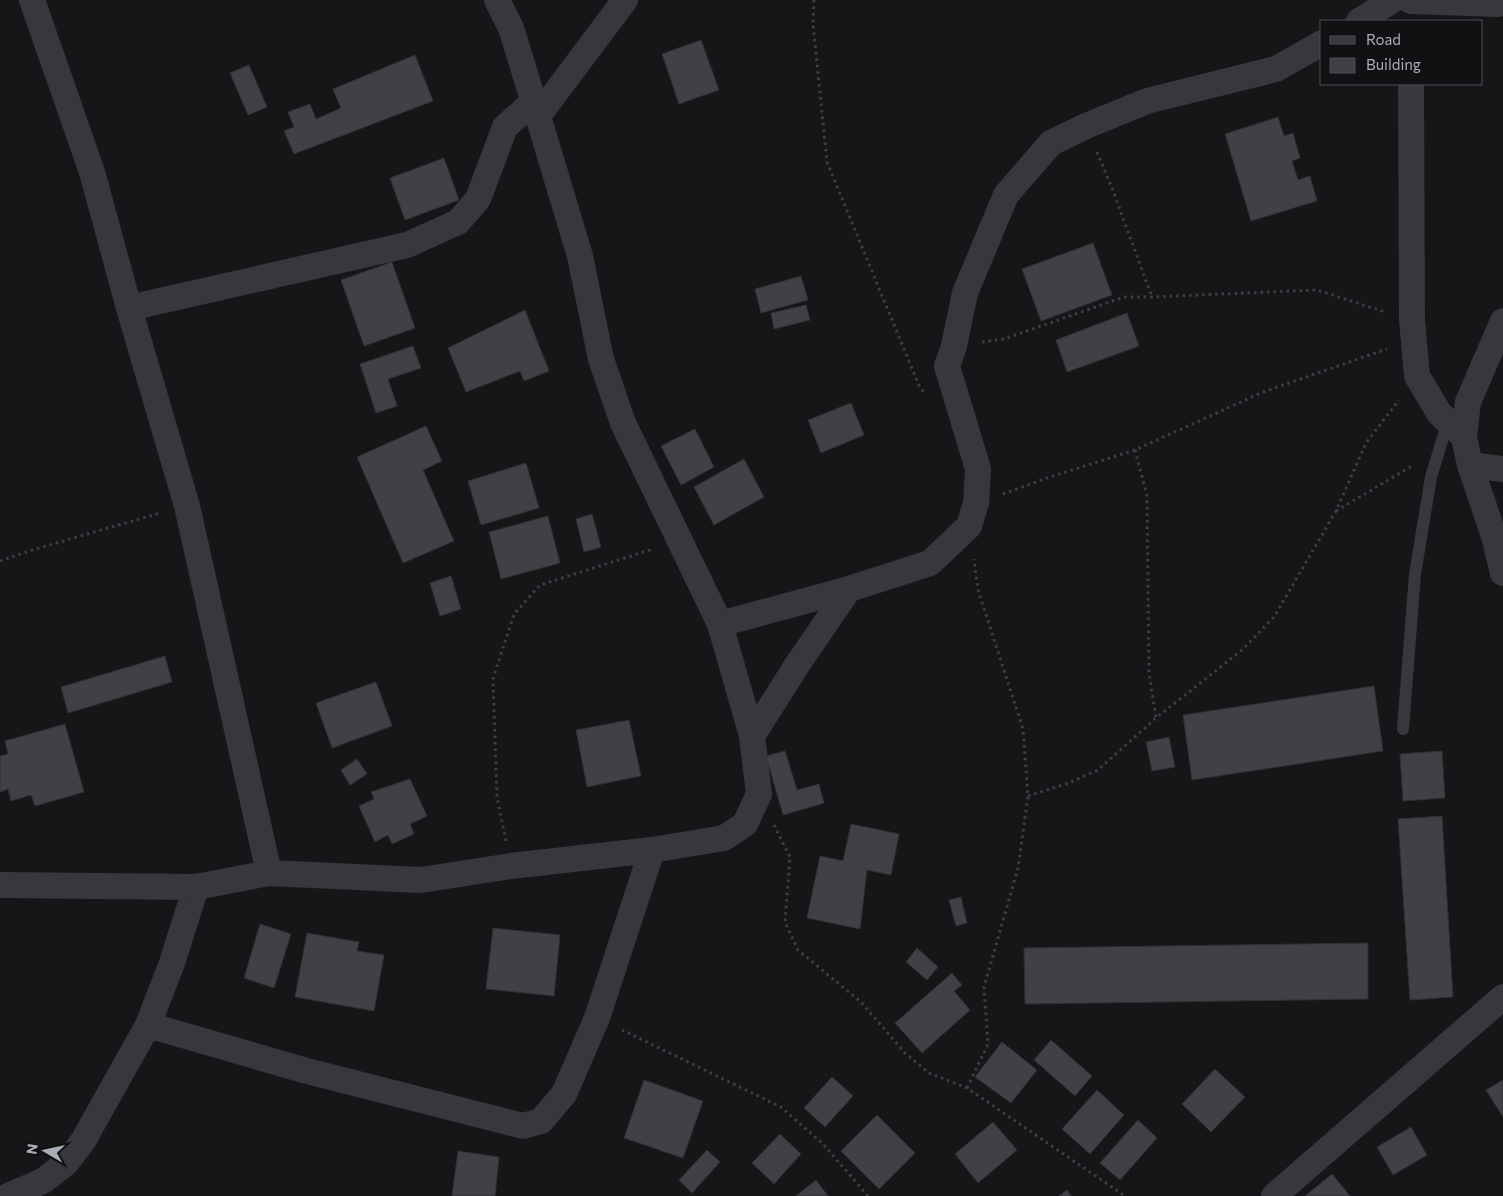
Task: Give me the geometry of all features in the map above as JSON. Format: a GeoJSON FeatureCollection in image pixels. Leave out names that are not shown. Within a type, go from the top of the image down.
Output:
{"type":"FeatureCollection","features":[{"type":"Feature","properties":{"kind":"street"},"geometry":{"type":"LineString","coordinates":[[32,0],[92,172],[129,308],[187,506],[269,873]]}},
{"type":"Feature","properties":{"kind":"street"},"geometry":{"type":"LineString","coordinates":[[0,885],[196,887],[269,873],[421,880],[511,866],[652,850],[724,838],[745,824],[759,794],[752,736],[720,624],[623,423],[601,359],[580,256],[511,28],[497,0]]}},
{"type":"Feature","properties":{"kind":"street"},"geometry":{"type":"LineString","coordinates":[[129,308],[407,245],[458,222],[478,198],[505,127],[536,109],[625,0]]}},
{"type":"Feature","properties":{"kind":"street"},"geometry":{"type":"LineString","coordinates":[[1362,20],[1407,6],[1498,4],[1503,2]]}},
{"type":"Feature","properties":{"kind":"street"},"geometry":{"type":"LineString","coordinates":[[720,624],[930,563],[973,515],[978,469],[947,366],[954,346],[965,293],[1006,195],[1051,144],[1086,126],[1147,101],[1276,69],[1320,44]]}},
{"type":"Feature","properties":{"kind":"street"},"geometry":{"type":"LineString","coordinates":[[1411,85],[1413,330],[1418,376],[1439,413],[1456,429],[1494,536],[1503,573]]}},
{"type":"Feature","properties":{"kind":"street"},"geometry":{"type":"LineString","coordinates":[[1456,429],[1503,321]]}},
{"type":"Feature","properties":{"kind":"street"},"geometry":{"type":"LineString","coordinates":[[1470,465],[1503,469]]}},
{"type":"Feature","properties":{"kind":"street"},"geometry":{"type":"LineString","coordinates":[[752,736],[849,588]]}},
{"type":"Feature","properties":{"kind":"street"},"geometry":{"type":"LineString","coordinates":[[148,1025],[307,1071],[522,1126],[541,1121],[564,1094],[597,1018],[652,850]]}},
{"type":"Feature","properties":{"kind":"street"},"geometry":{"type":"LineString","coordinates":[[8,1196],[44,1182],[66,1163],[83,1141],[148,1025],[172,963],[196,887]]}},
{"type":"Feature","properties":{"kind":"street"},"geometry":{"type":"LineString","coordinates":[[1274,1196],[1503,997]]}},
{"type":"Feature","properties":{"kind":"lane"},"geometry":{"type":"LineString","coordinates":[[1403,729],[1415,574],[1431,477],[1440,448],[1456,429]]}},
{"type":"Feature","properties":{"kind":"path"},"geometry":{"type":"LineString","coordinates":[[814,0],[813,24],[827,162],[920,388],[927,395]]}},
{"type":"Feature","properties":{"kind":"path"},"geometry":{"type":"LineString","coordinates":[[1086,126],[1112,188],[1152,298]]}},
{"type":"Feature","properties":{"kind":"path"},"geometry":{"type":"LineString","coordinates":[[954,346],[1004,339],[1124,297],[1152,298],[1317,290],[1413,330]]}},
{"type":"Feature","properties":{"kind":"path"},"geometry":{"type":"LineString","coordinates":[[967,1088],[988,1044],[984,987],[1018,868],[1028,796],[1024,729],[978,590],[973,515],[1044,479],[1135,450],[1263,392],[1413,330]]}},
{"type":"Feature","properties":{"kind":"path"},"geometry":{"type":"LineString","coordinates":[[1028,796],[1069,783],[1098,770],[1156,718],[1242,650],[1274,617],[1336,511],[1366,444],[1418,376]]}},
{"type":"Feature","properties":{"kind":"path"},"geometry":{"type":"LineString","coordinates":[[1336,511],[1389,481],[1440,448]]}},
{"type":"Feature","properties":{"kind":"path"},"geometry":{"type":"LineString","coordinates":[[1135,450],[1147,496],[1150,672],[1156,718]]}},
{"type":"Feature","properties":{"kind":"path"},"geometry":{"type":"LineString","coordinates":[[0,561],[187,506]]}},
{"type":"Feature","properties":{"kind":"path"},"geometry":{"type":"LineString","coordinates":[[511,866],[497,797],[493,678],[514,614],[540,585],[680,541]]}},
{"type":"Feature","properties":{"kind":"path"},"geometry":{"type":"LineString","coordinates":[[759,794],[790,857],[785,922],[798,950],[861,1002],[904,1053],[929,1073],[967,1088],[1125,1196]]}},
{"type":"Feature","properties":{"kind":"path"},"geometry":{"type":"LineString","coordinates":[[597,1018],[782,1107],[822,1144],[868,1196]]}},
{"type":"Feature","properties":{"kind":"building"},"geometry":{"type":"Polygon","coordinates":[[[701,40],[719,90],[679,104],[662,54],[701,40]]]}},
{"type":"Feature","properties":{"kind":"building"},"geometry":{"type":"Polygon","coordinates":[[[415,55],[433,101],[294,154],[284,131],[294,127],[288,112],[310,104],[316,119],[341,108],[333,89],[415,55]]]}},
{"type":"Feature","properties":{"kind":"building"},"geometry":{"type":"Polygon","coordinates":[[[249,65],[267,107],[248,115],[230,73],[249,65]]]}},
{"type":"Feature","properties":{"kind":"building"},"geometry":{"type":"Polygon","coordinates":[[[1278,117],[1284,136],[1293,133],[1300,158],[1292,161],[1298,180],[1310,176],[1317,201],[1251,221],[1225,134],[1278,117]]]}},
{"type":"Feature","properties":{"kind":"building"},"geometry":{"type":"Polygon","coordinates":[[[444,158],[459,200],[405,220],[390,178],[444,158]]]}},
{"type":"Feature","properties":{"kind":"building"},"geometry":{"type":"Polygon","coordinates":[[[1093,243],[1112,295],[1041,321],[1022,269],[1093,243]]]}},
{"type":"Feature","properties":{"kind":"building"},"geometry":{"type":"Polygon","coordinates":[[[392,262],[415,328],[364,346],[341,280],[392,262]]]}},
{"type":"Feature","properties":{"kind":"building"},"geometry":{"type":"Polygon","coordinates":[[[801,276],[808,300],[761,313],[755,289],[801,276]]]}},
{"type":"Feature","properties":{"kind":"building"},"geometry":{"type":"Polygon","coordinates":[[[806,305],[810,320],[774,329],[771,313],[806,305]]]}},
{"type":"Feature","properties":{"kind":"building"},"geometry":{"type":"Polygon","coordinates":[[[525,310],[549,371],[524,381],[520,371],[466,392],[448,348],[525,310]]]}},
{"type":"Feature","properties":{"kind":"building"},"geometry":{"type":"Polygon","coordinates":[[[1127,313],[1139,346],[1067,372],[1056,340],[1127,313]]]}},
{"type":"Feature","properties":{"kind":"building"},"geometry":{"type":"Polygon","coordinates":[[[413,346],[421,368],[388,379],[397,406],[376,413],[360,364],[413,346]]]}},
{"type":"Feature","properties":{"kind":"building"},"geometry":{"type":"Polygon","coordinates":[[[851,403],[864,435],[821,453],[808,420],[851,403]]]}},
{"type":"Feature","properties":{"kind":"building"},"geometry":{"type":"Polygon","coordinates":[[[426,426],[442,461],[423,470],[454,541],[403,563],[357,457],[426,426]]]}},
{"type":"Feature","properties":{"kind":"building"},"geometry":{"type":"Polygon","coordinates":[[[695,429],[714,467],[681,485],[661,446],[695,429]]]}},
{"type":"Feature","properties":{"kind":"building"},"geometry":{"type":"Polygon","coordinates":[[[744,459],[764,497],[714,525],[694,487],[744,459]]]}},
{"type":"Feature","properties":{"kind":"building"},"geometry":{"type":"Polygon","coordinates":[[[526,463],[539,508],[481,525],[468,481],[526,463]]]}},
{"type":"Feature","properties":{"kind":"building"},"geometry":{"type":"Polygon","coordinates":[[[592,514],[601,547],[584,552],[576,519],[592,514]]]}},
{"type":"Feature","properties":{"kind":"building"},"geometry":{"type":"Polygon","coordinates":[[[548,516],[560,563],[501,579],[489,532],[548,516]]]}},
{"type":"Feature","properties":{"kind":"building"},"geometry":{"type":"Polygon","coordinates":[[[451,576],[461,609],[440,616],[430,583],[451,576]]]}},
{"type":"Feature","properties":{"kind":"building"},"geometry":{"type":"Polygon","coordinates":[[[165,656],[172,682],[68,713],[61,687],[165,656]]]}},
{"type":"Feature","properties":{"kind":"building"},"geometry":{"type":"Polygon","coordinates":[[[376,682],[392,726],[332,748],[316,703],[376,682]]]}},
{"type":"Feature","properties":{"kind":"building"},"geometry":{"type":"Polygon","coordinates":[[[1374,686],[1383,751],[1192,780],[1183,715],[1374,686]]]}},
{"type":"Feature","properties":{"kind":"building"},"geometry":{"type":"Polygon","coordinates":[[[629,720],[641,776],[587,787],[576,730],[629,720]]]}},
{"type":"Feature","properties":{"kind":"building"},"geometry":{"type":"Polygon","coordinates":[[[65,724],[84,792],[35,806],[31,795],[11,801],[8,789],[0,792],[0,756],[8,754],[5,741],[65,724]]]}},
{"type":"Feature","properties":{"kind":"building"},"geometry":{"type":"Polygon","coordinates":[[[1169,737],[1175,767],[1152,771],[1146,742],[1169,737]]]}},
{"type":"Feature","properties":{"kind":"building"},"geometry":{"type":"Polygon","coordinates":[[[785,751],[797,790],[819,784],[824,803],[783,815],[766,756],[785,751]]]}},
{"type":"Feature","properties":{"kind":"building"},"geometry":{"type":"Polygon","coordinates":[[[1442,751],[1445,798],[1403,801],[1400,754],[1442,751]]]}},
{"type":"Feature","properties":{"kind":"building"},"geometry":{"type":"Polygon","coordinates":[[[357,759],[367,774],[350,785],[341,770],[357,759]]]}},
{"type":"Feature","properties":{"kind":"building"},"geometry":{"type":"Polygon","coordinates":[[[410,779],[427,816],[410,824],[414,834],[392,844],[388,835],[375,842],[359,806],[374,799],[371,792],[410,779]]]}},
{"type":"Feature","properties":{"kind":"building"},"geometry":{"type":"Polygon","coordinates":[[[1442,816],[1453,997],[1410,1000],[1398,819],[1442,816]]]}},
{"type":"Feature","properties":{"kind":"building"},"geometry":{"type":"Polygon","coordinates":[[[851,824],[899,834],[891,875],[867,870],[860,929],[807,918],[820,856],[843,861],[851,824]]]}},
{"type":"Feature","properties":{"kind":"building"},"geometry":{"type":"Polygon","coordinates":[[[961,897],[967,923],[956,926],[949,900],[961,897]]]}},
{"type":"Feature","properties":{"kind":"building"},"geometry":{"type":"Polygon","coordinates":[[[260,924],[291,934],[274,988],[244,978],[260,924]]]}},
{"type":"Feature","properties":{"kind":"building"},"geometry":{"type":"Polygon","coordinates":[[[493,928],[560,935],[554,996],[486,989],[493,928]]]}},
{"type":"Feature","properties":{"kind":"building"},"geometry":{"type":"Polygon","coordinates":[[[307,933],[359,942],[357,951],[384,955],[374,1011],[295,997],[307,933]]]}},
{"type":"Feature","properties":{"kind":"building"},"geometry":{"type":"Polygon","coordinates":[[[1368,943],[1368,999],[1025,1004],[1024,948],[1368,943]]]}},
{"type":"Feature","properties":{"kind":"building"},"geometry":{"type":"Polygon","coordinates":[[[917,948],[938,967],[927,980],[906,962],[917,948]]]}},
{"type":"Feature","properties":{"kind":"building"},"geometry":{"type":"Polygon","coordinates":[[[952,973],[962,985],[954,991],[970,1010],[922,1053],[895,1023],[952,973]]]}},
{"type":"Feature","properties":{"kind":"building"},"geometry":{"type":"Polygon","coordinates":[[[1051,1040],[1092,1076],[1075,1096],[1034,1060],[1051,1040]]]}},
{"type":"Feature","properties":{"kind":"building"},"geometry":{"type":"Polygon","coordinates":[[[1002,1042],[1037,1070],[1011,1103],[975,1077],[1002,1042]]]}},
{"type":"Feature","properties":{"kind":"building"},"geometry":{"type":"Polygon","coordinates":[[[1215,1069],[1245,1097],[1211,1132],[1182,1104],[1215,1069]]]}},
{"type":"Feature","properties":{"kind":"building"},"geometry":{"type":"Polygon","coordinates":[[[832,1077],[853,1096],[825,1127],[804,1108],[832,1077]]]}},
{"type":"Feature","properties":{"kind":"building"},"geometry":{"type":"Polygon","coordinates":[[[644,1080],[703,1101],[683,1158],[624,1138],[644,1080]]]}},
{"type":"Feature","properties":{"kind":"building"},"geometry":{"type":"Polygon","coordinates":[[[1503,1080],[1503,1117],[1486,1090],[1503,1080]]]}},
{"type":"Feature","properties":{"kind":"building"},"geometry":{"type":"Polygon","coordinates":[[[1097,1090],[1124,1115],[1090,1154],[1062,1129],[1097,1090]]]}},
{"type":"Feature","properties":{"kind":"building"},"geometry":{"type":"Polygon","coordinates":[[[877,1115],[915,1153],[879,1189],[841,1151],[877,1115]]]}},
{"type":"Feature","properties":{"kind":"building"},"geometry":{"type":"Polygon","coordinates":[[[1138,1120],[1157,1138],[1120,1180],[1100,1163],[1138,1120]]]}},
{"type":"Feature","properties":{"kind":"building"},"geometry":{"type":"Polygon","coordinates":[[[993,1122],[1017,1150],[978,1183],[955,1154],[993,1122]]]}},
{"type":"Feature","properties":{"kind":"building"},"geometry":{"type":"Polygon","coordinates":[[[1411,1127],[1427,1155],[1393,1175],[1377,1147],[1411,1127]]]}},
{"type":"Feature","properties":{"kind":"building"},"geometry":{"type":"Polygon","coordinates":[[[780,1134],[801,1154],[774,1184],[752,1163],[780,1134]]]}},
{"type":"Feature","properties":{"kind":"building"},"geometry":{"type":"Polygon","coordinates":[[[707,1150],[720,1162],[692,1193],[679,1180],[707,1150]]]}},
{"type":"Feature","properties":{"kind":"building"},"geometry":{"type":"Polygon","coordinates":[[[458,1151],[499,1157],[495,1196],[452,1196],[458,1151]]]}},
{"type":"Feature","properties":{"kind":"building"},"geometry":{"type":"Polygon","coordinates":[[[1332,1174],[1350,1196],[1305,1196],[1332,1174]]]}},
{"type":"Feature","properties":{"kind":"building"},"geometry":{"type":"Polygon","coordinates":[[[816,1180],[828,1196],[796,1196],[816,1180]]]}},
{"type":"Feature","properties":{"kind":"building"},"geometry":{"type":"Polygon","coordinates":[[[1067,1190],[1071,1196],[1059,1196],[1067,1190]]]}}]}
